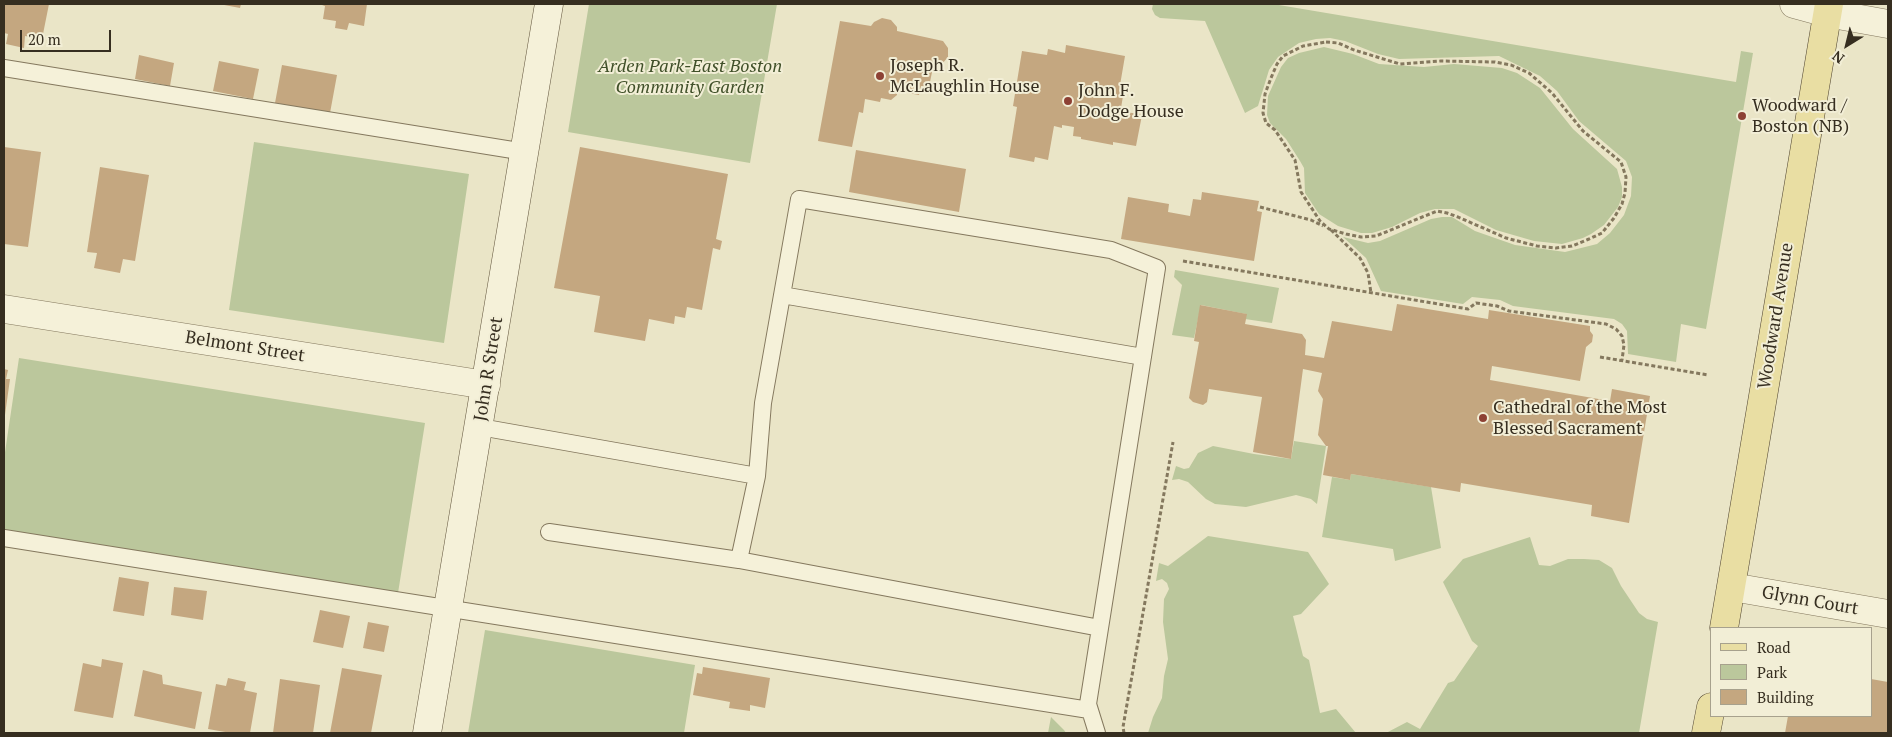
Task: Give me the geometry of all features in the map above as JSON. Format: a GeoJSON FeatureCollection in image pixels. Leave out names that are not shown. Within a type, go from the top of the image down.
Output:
{"type":"FeatureCollection","features":[{"type":"Feature","properties":{"kind":"main road","name":"Woodward Avenue"},"geometry":{"type":"LineString","coordinates":[[1724,627],[1806,129],[1828,8]]}},
{"type":"Feature","properties":{"kind":"main road"},"geometry":{"type":"LineString","coordinates":[[1706,733],[1710,712]]}},
{"type":"Feature","properties":{"kind":"street","name":"John R Street"},"geometry":{"type":"LineString","coordinates":[[427,733],[480,427],[549,4]]}},
{"type":"Feature","properties":{"kind":"street"},"geometry":{"type":"LineString","coordinates":[[1794,4],[1828,8],[1888,24]]}},
{"type":"Feature","properties":{"kind":"street","name":"Belmont Street"},"geometry":{"type":"LineString","coordinates":[[4,309],[486,385]]}},
{"type":"Feature","properties":{"kind":"street","name":"Glynn Court"},"geometry":{"type":"LineString","coordinates":[[1732,587],[1888,614]]}},
{"type":"Feature","properties":{"kind":"lane"},"geometry":{"type":"LineString","coordinates":[[4,68],[525,152]]}},
{"type":"Feature","properties":{"kind":"lane"},"geometry":{"type":"LineString","coordinates":[[739,560],[757,476],[763,403],[799,199],[1111,250],[1157,268],[1088,704],[1097,733]]}},
{"type":"Feature","properties":{"kind":"lane"},"geometry":{"type":"LineString","coordinates":[[782,295],[1142,357]]}},
{"type":"Feature","properties":{"kind":"lane"},"geometry":{"type":"LineString","coordinates":[[480,427],[757,476]]}},
{"type":"Feature","properties":{"kind":"lane"},"geometry":{"type":"LineString","coordinates":[[548,532],[739,560],[1100,628]]}},
{"type":"Feature","properties":{"kind":"lane"},"geometry":{"type":"LineString","coordinates":[[4,538],[1089,710]]}},
{"type":"Feature","properties":{"kind":"path"},"geometry":{"type":"LineString","coordinates":[[1260,207],[1311,220],[1329,229],[1346,234],[1361,236],[1376,236],[1437,211],[1448,213],[1487,230],[1522,242],[1556,248],[1572,246],[1602,232],[1614,218],[1622,204],[1625,192],[1626,176],[1621,162],[1583,131],[1552,93],[1529,73],[1511,65],[1495,62],[1441,61],[1400,64],[1338,43],[1314,43],[1283,56],[1277,64],[1265,94],[1262,113],[1266,123],[1275,130],[1295,160],[1301,192],[1320,221],[1329,229],[1360,258],[1368,273],[1371,293]]}},
{"type":"Feature","properties":{"kind":"path"},"geometry":{"type":"LineString","coordinates":[[1183,261],[1468,309],[1476,303],[1497,306],[1509,311],[1606,324],[1616,329],[1622,336],[1624,345],[1622,360]]}},
{"type":"Feature","properties":{"kind":"path"},"geometry":{"type":"LineString","coordinates":[[1600,357],[1708,375]]}},
{"type":"Feature","properties":{"kind":"path"},"geometry":{"type":"LineString","coordinates":[[1124,733],[1124,717],[1173,442]]}},
{"type":"Feature","properties":{"kind":"green space","name":"Arden Park-East Boston Community Garden"},"geometry":{"type":"Polygon","coordinates":[[[589,4],[777,4],[750,163],[568,132],[589,4]]]}},
{"type":"Feature","properties":{"kind":"green space"},"geometry":{"type":"Polygon","coordinates":[[[1153,4],[1273,4],[1736,82],[1741,51],[1753,53],[1706,329],[1681,324],[1676,362],[1628,354],[1627,331],[1622,324],[1614,319],[1513,306],[1500,300],[1472,297],[1463,304],[1381,291],[1366,258],[1343,237],[1368,243],[1380,241],[1431,219],[1452,217],[1475,231],[1515,245],[1565,252],[1597,244],[1610,233],[1624,215],[1631,196],[1632,177],[1626,161],[1579,121],[1557,91],[1540,76],[1499,56],[1399,59],[1378,54],[1345,41],[1330,38],[1316,39],[1299,43],[1278,57],[1269,70],[1258,106],[1245,113],[1205,21],[1160,18],[1155,15],[1152,9],[1153,4]]]}},
{"type":"Feature","properties":{"kind":"green space"},"geometry":{"type":"Polygon","coordinates":[[[1324,47],[1353,54],[1379,64],[1424,67],[1454,64],[1502,68],[1517,73],[1540,88],[1573,129],[1617,169],[1622,187],[1622,197],[1618,207],[1604,225],[1591,234],[1562,244],[1534,241],[1496,230],[1454,209],[1435,209],[1420,213],[1392,227],[1372,233],[1361,233],[1338,226],[1319,214],[1305,193],[1304,168],[1286,139],[1270,123],[1267,115],[1268,96],[1281,67],[1288,58],[1299,53],[1324,47]]]}},
{"type":"Feature","properties":{"kind":"green space"},"geometry":{"type":"Polygon","coordinates":[[[254,142],[469,174],[444,343],[229,310],[254,142]]]}},
{"type":"Feature","properties":{"kind":"green space"},"geometry":{"type":"Polygon","coordinates":[[[1175,270],[1279,288],[1272,323],[1245,319],[1246,314],[1201,305],[1194,338],[1172,335],[1182,285],[1174,277],[1175,270]]]}},
{"type":"Feature","properties":{"kind":"green space"},"geometry":{"type":"Polygon","coordinates":[[[19,358],[425,423],[398,593],[4,530],[4,459],[19,358]]]}},
{"type":"Feature","properties":{"kind":"green space"},"geometry":{"type":"Polygon","coordinates":[[[1294,441],[1326,446],[1317,504],[1311,499],[1296,495],[1246,507],[1215,504],[1206,499],[1188,482],[1179,479],[1172,480],[1176,466],[1184,469],[1189,468],[1198,453],[1213,446],[1291,459],[1294,441]]]}},
{"type":"Feature","properties":{"kind":"green space"},"geometry":{"type":"Polygon","coordinates":[[[1351,474],[1431,487],[1441,548],[1395,561],[1393,549],[1322,537],[1332,477],[1350,480],[1351,474]]]}},
{"type":"Feature","properties":{"kind":"green space"},"geometry":{"type":"Polygon","coordinates":[[[1208,536],[1308,552],[1329,584],[1301,614],[1293,616],[1303,656],[1309,660],[1320,713],[1336,709],[1356,733],[1148,733],[1162,698],[1168,659],[1163,622],[1164,599],[1169,589],[1167,583],[1162,579],[1156,581],[1159,563],[1168,566],[1208,536]]]}},
{"type":"Feature","properties":{"kind":"green space"},"geometry":{"type":"Polygon","coordinates":[[[1530,537],[1539,565],[1550,566],[1568,559],[1584,559],[1599,560],[1612,568],[1621,586],[1639,613],[1647,619],[1658,622],[1639,733],[1386,733],[1407,722],[1420,729],[1448,683],[1454,681],[1478,646],[1472,641],[1443,582],[1463,559],[1530,537]]]}},
{"type":"Feature","properties":{"kind":"green space"},"geometry":{"type":"Polygon","coordinates":[[[485,630],[695,665],[684,733],[468,733],[485,630]]]}},
{"type":"Feature","properties":{"kind":"green space"},"geometry":{"type":"Polygon","coordinates":[[[1051,717],[1064,730],[1066,733],[1048,733],[1051,717]]]}},
{"type":"Feature","properties":{"kind":"building"},"geometry":{"type":"Polygon","coordinates":[[[4,4],[49,4],[42,39],[25,36],[24,48],[6,44],[8,34],[4,33],[4,4]]]}},
{"type":"Feature","properties":{"kind":"building"},"geometry":{"type":"Polygon","coordinates":[[[219,4],[241,4],[240,8],[219,4]]]}},
{"type":"Feature","properties":{"kind":"building"},"geometry":{"type":"Polygon","coordinates":[[[319,4],[367,4],[364,26],[349,23],[347,30],[335,28],[336,21],[323,19],[325,6],[319,4]]]}},
{"type":"Feature","properties":{"kind":"building","name":"Joseph R. McLaughlin House"},"geometry":{"type":"Polygon","coordinates":[[[882,18],[891,20],[897,27],[897,31],[943,41],[948,48],[948,57],[942,64],[933,67],[929,87],[921,86],[919,95],[897,91],[897,95],[891,100],[881,98],[880,102],[865,99],[863,113],[859,112],[852,147],[818,141],[840,21],[871,26],[882,18]]]}},
{"type":"Feature","properties":{"kind":"building","name":"John F. Dodge House"},"geometry":{"type":"Polygon","coordinates":[[[1066,45],[1125,56],[1119,91],[1123,96],[1121,108],[1117,110],[1142,115],[1136,146],[1113,142],[1113,145],[1081,139],[1081,137],[1073,136],[1074,127],[1062,125],[1062,128],[1054,126],[1048,160],[1035,157],[1034,162],[1009,157],[1017,107],[1013,106],[1022,51],[1047,55],[1048,49],[1065,53],[1066,45]]]}},
{"type":"Feature","properties":{"kind":"building"},"geometry":{"type":"Polygon","coordinates":[[[139,55],[174,63],[170,86],[135,79],[139,55]]]}},
{"type":"Feature","properties":{"kind":"building"},"geometry":{"type":"Polygon","coordinates":[[[219,61],[259,69],[253,99],[213,91],[219,61]]]}},
{"type":"Feature","properties":{"kind":"building"},"geometry":{"type":"Polygon","coordinates":[[[282,65],[337,75],[330,113],[275,103],[282,65]]]}},
{"type":"Feature","properties":{"kind":"building"},"geometry":{"type":"Polygon","coordinates":[[[4,147],[41,152],[28,247],[4,244],[4,147]]]}},
{"type":"Feature","properties":{"kind":"building"},"geometry":{"type":"Polygon","coordinates":[[[580,147],[728,174],[716,239],[722,241],[720,250],[713,248],[702,310],[687,307],[685,318],[675,316],[674,324],[649,319],[645,341],[594,332],[600,296],[554,288],[580,147]]]}},
{"type":"Feature","properties":{"kind":"building"},"geometry":{"type":"Polygon","coordinates":[[[856,150],[966,169],[959,212],[849,192],[856,150]]]}},
{"type":"Feature","properties":{"kind":"building"},"geometry":{"type":"Polygon","coordinates":[[[100,167],[149,175],[135,261],[123,259],[120,273],[94,268],[97,253],[87,252],[100,167]]]}},
{"type":"Feature","properties":{"kind":"building"},"geometry":{"type":"Polygon","coordinates":[[[1202,192],[1259,201],[1257,211],[1262,212],[1254,261],[1121,239],[1128,197],[1169,204],[1168,212],[1190,216],[1193,199],[1201,200],[1202,192]]]}},
{"type":"Feature","properties":{"kind":"building","name":"Cathedral of the Most Blessed Sacrament"},"geometry":{"type":"Polygon","coordinates":[[[1397,304],[1488,319],[1489,310],[1590,326],[1590,331],[1593,335],[1592,342],[1586,347],[1580,381],[1492,366],[1490,380],[1610,401],[1612,389],[1650,396],[1629,523],[1591,516],[1592,505],[1461,483],[1460,492],[1351,474],[1350,480],[1323,475],[1328,446],[1318,435],[1323,399],[1318,391],[1322,373],[1303,369],[1291,459],[1253,452],[1262,397],[1209,389],[1207,402],[1203,405],[1193,402],[1189,398],[1199,342],[1194,341],[1200,305],[1247,314],[1245,324],[1302,334],[1306,340],[1305,355],[1324,358],[1332,321],[1392,331],[1397,304]]]}},
{"type":"Feature","properties":{"kind":"building"},"geometry":{"type":"Polygon","coordinates":[[[4,369],[8,370],[6,379],[10,379],[5,415],[4,369]]]}},
{"type":"Feature","properties":{"kind":"building"},"geometry":{"type":"Polygon","coordinates":[[[119,577],[149,582],[144,616],[113,611],[119,577]]]}},
{"type":"Feature","properties":{"kind":"building"},"geometry":{"type":"Polygon","coordinates":[[[174,587],[207,591],[203,620],[171,615],[174,587]]]}},
{"type":"Feature","properties":{"kind":"building"},"geometry":{"type":"Polygon","coordinates":[[[320,610],[350,616],[343,648],[313,642],[320,610]]]}},
{"type":"Feature","properties":{"kind":"building"},"geometry":{"type":"Polygon","coordinates":[[[368,622],[389,626],[384,652],[363,648],[368,622]]]}},
{"type":"Feature","properties":{"kind":"building"},"geometry":{"type":"Polygon","coordinates":[[[102,659],[123,663],[113,718],[74,711],[83,663],[101,667],[102,659]]]}},
{"type":"Feature","properties":{"kind":"building"},"geometry":{"type":"Polygon","coordinates":[[[703,667],[770,678],[765,708],[750,705],[750,711],[729,708],[730,702],[693,695],[697,673],[702,674],[703,667]]]}},
{"type":"Feature","properties":{"kind":"building"},"geometry":{"type":"Polygon","coordinates":[[[342,668],[382,675],[371,733],[330,733],[342,668]]]}},
{"type":"Feature","properties":{"kind":"building"},"geometry":{"type":"Polygon","coordinates":[[[143,670],[162,675],[163,684],[202,692],[195,729],[134,716],[143,670]]]}},
{"type":"Feature","properties":{"kind":"building"},"geometry":{"type":"Polygon","coordinates":[[[228,678],[246,682],[244,690],[257,693],[250,733],[231,733],[208,729],[216,684],[226,686],[228,678]]]}},
{"type":"Feature","properties":{"kind":"building"},"geometry":{"type":"Polygon","coordinates":[[[280,679],[320,685],[313,733],[273,733],[280,679]]]}},
{"type":"Feature","properties":{"kind":"building"},"geometry":{"type":"Polygon","coordinates":[[[1872,679],[1888,682],[1888,733],[1785,733],[1788,717],[1872,717],[1872,679]]]}},
{"type":"Feature","properties":{"kind":"place","name":"Joseph R. McLaughlin House"},"geometry":{"type":"Point","coordinates":[880,76]}},
{"type":"Feature","properties":{"kind":"place","name":"John F. Dodge House"},"geometry":{"type":"Point","coordinates":[1068,101]}},
{"type":"Feature","properties":{"kind":"place","name":"Woodward / Boston (NB)"},"geometry":{"type":"Point","coordinates":[1742,116]}},
{"type":"Feature","properties":{"kind":"place","name":"Cathedral of the Most Blessed Sacrament"},"geometry":{"type":"Point","coordinates":[1483,418]}}]}
